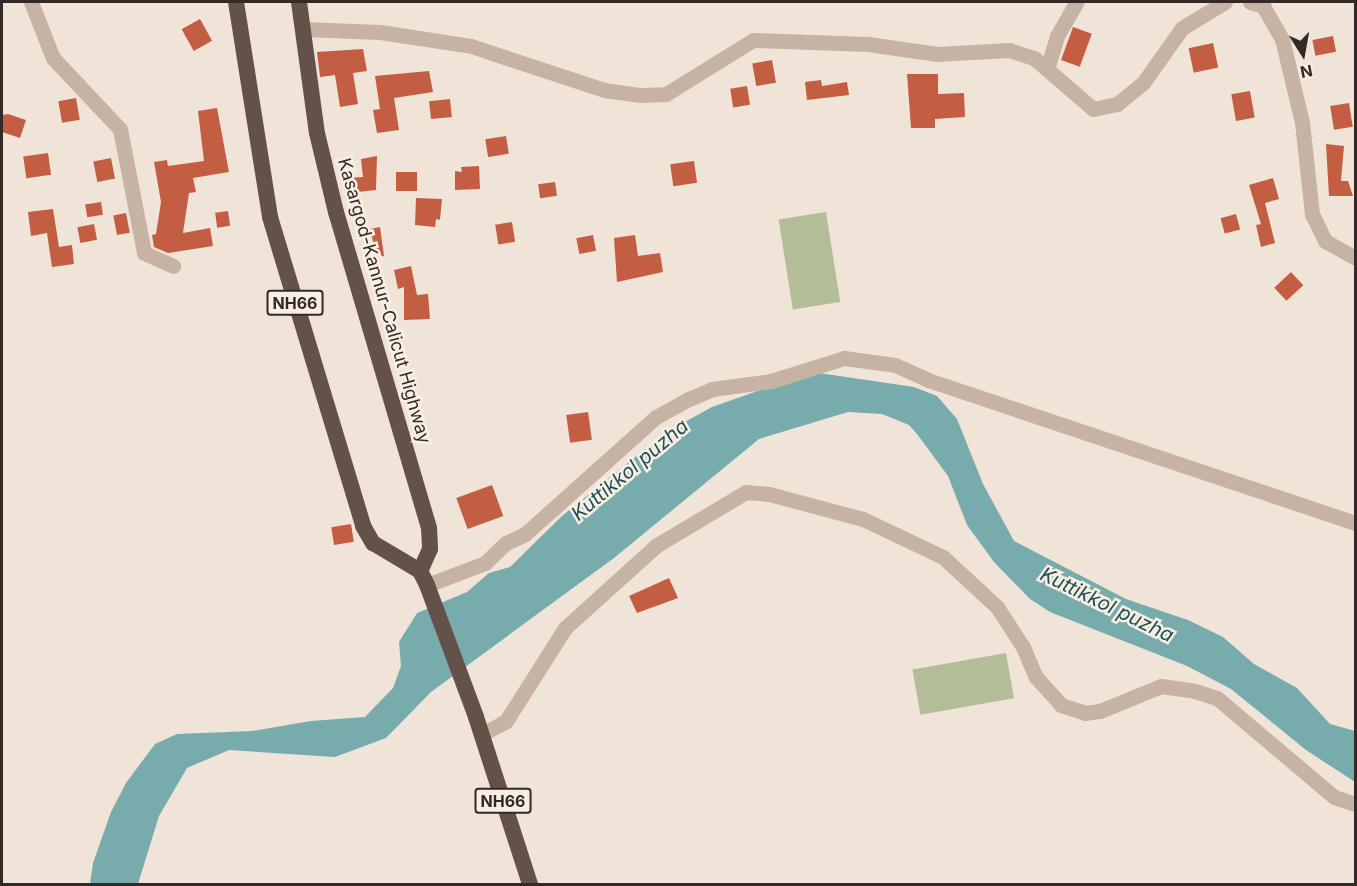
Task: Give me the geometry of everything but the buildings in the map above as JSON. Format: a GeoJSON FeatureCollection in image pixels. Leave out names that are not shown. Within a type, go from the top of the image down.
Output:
{"type":"FeatureCollection","features":[{"type":"Feature","properties":{"kind":"highway","name":"NH66"},"geometry":{"type":"LineString","coordinates":[[236,2],[270,217],[363,526],[383,552],[426,584],[482,734],[530,885]]}},
{"type":"Feature","properties":{"kind":"highway","name":"Kasargod-Kannur-Calicut Highway"},"geometry":{"type":"LineString","coordinates":[[299,2],[317,133],[336,212],[429,528],[430,549],[426,584]]}},
{"type":"Feature","properties":{"kind":"street"},"geometry":{"type":"LineString","coordinates":[[31,2],[53,58],[120,129],[144,253],[174,266]]}},
{"type":"Feature","properties":{"kind":"street"},"geometry":{"type":"LineString","coordinates":[[1047,69],[1057,36],[1077,2]]}},
{"type":"Feature","properties":{"kind":"street"},"geometry":{"type":"LineString","coordinates":[[302,29],[380,32],[471,46],[604,90],[641,95],[666,94],[753,40],[868,44],[937,54],[1009,50],[1034,58],[1093,109],[1117,104],[1143,83],[1182,27],[1225,2]]}},
{"type":"Feature","properties":{"kind":"street"},"geometry":{"type":"LineString","coordinates":[[1250,2],[1263,6],[1282,39],[1302,122],[1312,214],[1325,241],[1356,258]]}},
{"type":"Feature","properties":{"kind":"street"},"geometry":{"type":"LineString","coordinates":[[426,584],[485,563],[506,543],[525,534],[656,417],[680,403],[712,389],[771,381],[844,358],[895,365],[928,380],[1356,523]]}},
{"type":"Feature","properties":{"kind":"street"},"geometry":{"type":"LineString","coordinates":[[482,734],[506,721],[565,628],[657,545],[746,492],[769,494],[863,519],[943,557],[997,607],[1023,647],[1036,677],[1061,705],[1092,712],[1161,686],[1195,691],[1217,698],[1334,797],[1356,804]]}},
{"type":"Feature","properties":{"kind":"green space"},"geometry":{"type":"Polygon","coordinates":[[[826,212],[840,302],[793,309],[779,220],[826,212]]]}},
{"type":"Feature","properties":{"kind":"green space"},"geometry":{"type":"Polygon","coordinates":[[[1006,653],[1014,698],[920,715],[912,669],[1006,653]]]}},
{"type":"Feature","properties":{"kind":"water","name":"Kuttikkol puzha"},"geometry":{"type":"Polygon","coordinates":[[[812,372],[914,387],[937,396],[957,419],[983,484],[1014,541],[1126,599],[1188,620],[1223,637],[1254,664],[1297,688],[1330,724],[1355,731],[1355,782],[1306,750],[1231,689],[1187,666],[1050,612],[1030,599],[994,562],[967,525],[948,476],[909,425],[882,414],[848,412],[759,439],[614,558],[431,692],[386,738],[335,757],[229,750],[187,768],[159,816],[138,884],[90,884],[93,863],[111,812],[126,783],[155,744],[177,734],[252,731],[311,721],[365,717],[393,688],[401,666],[399,642],[417,613],[467,592],[489,573],[510,567],[562,516],[665,433],[712,407],[812,372]]]}}]}
